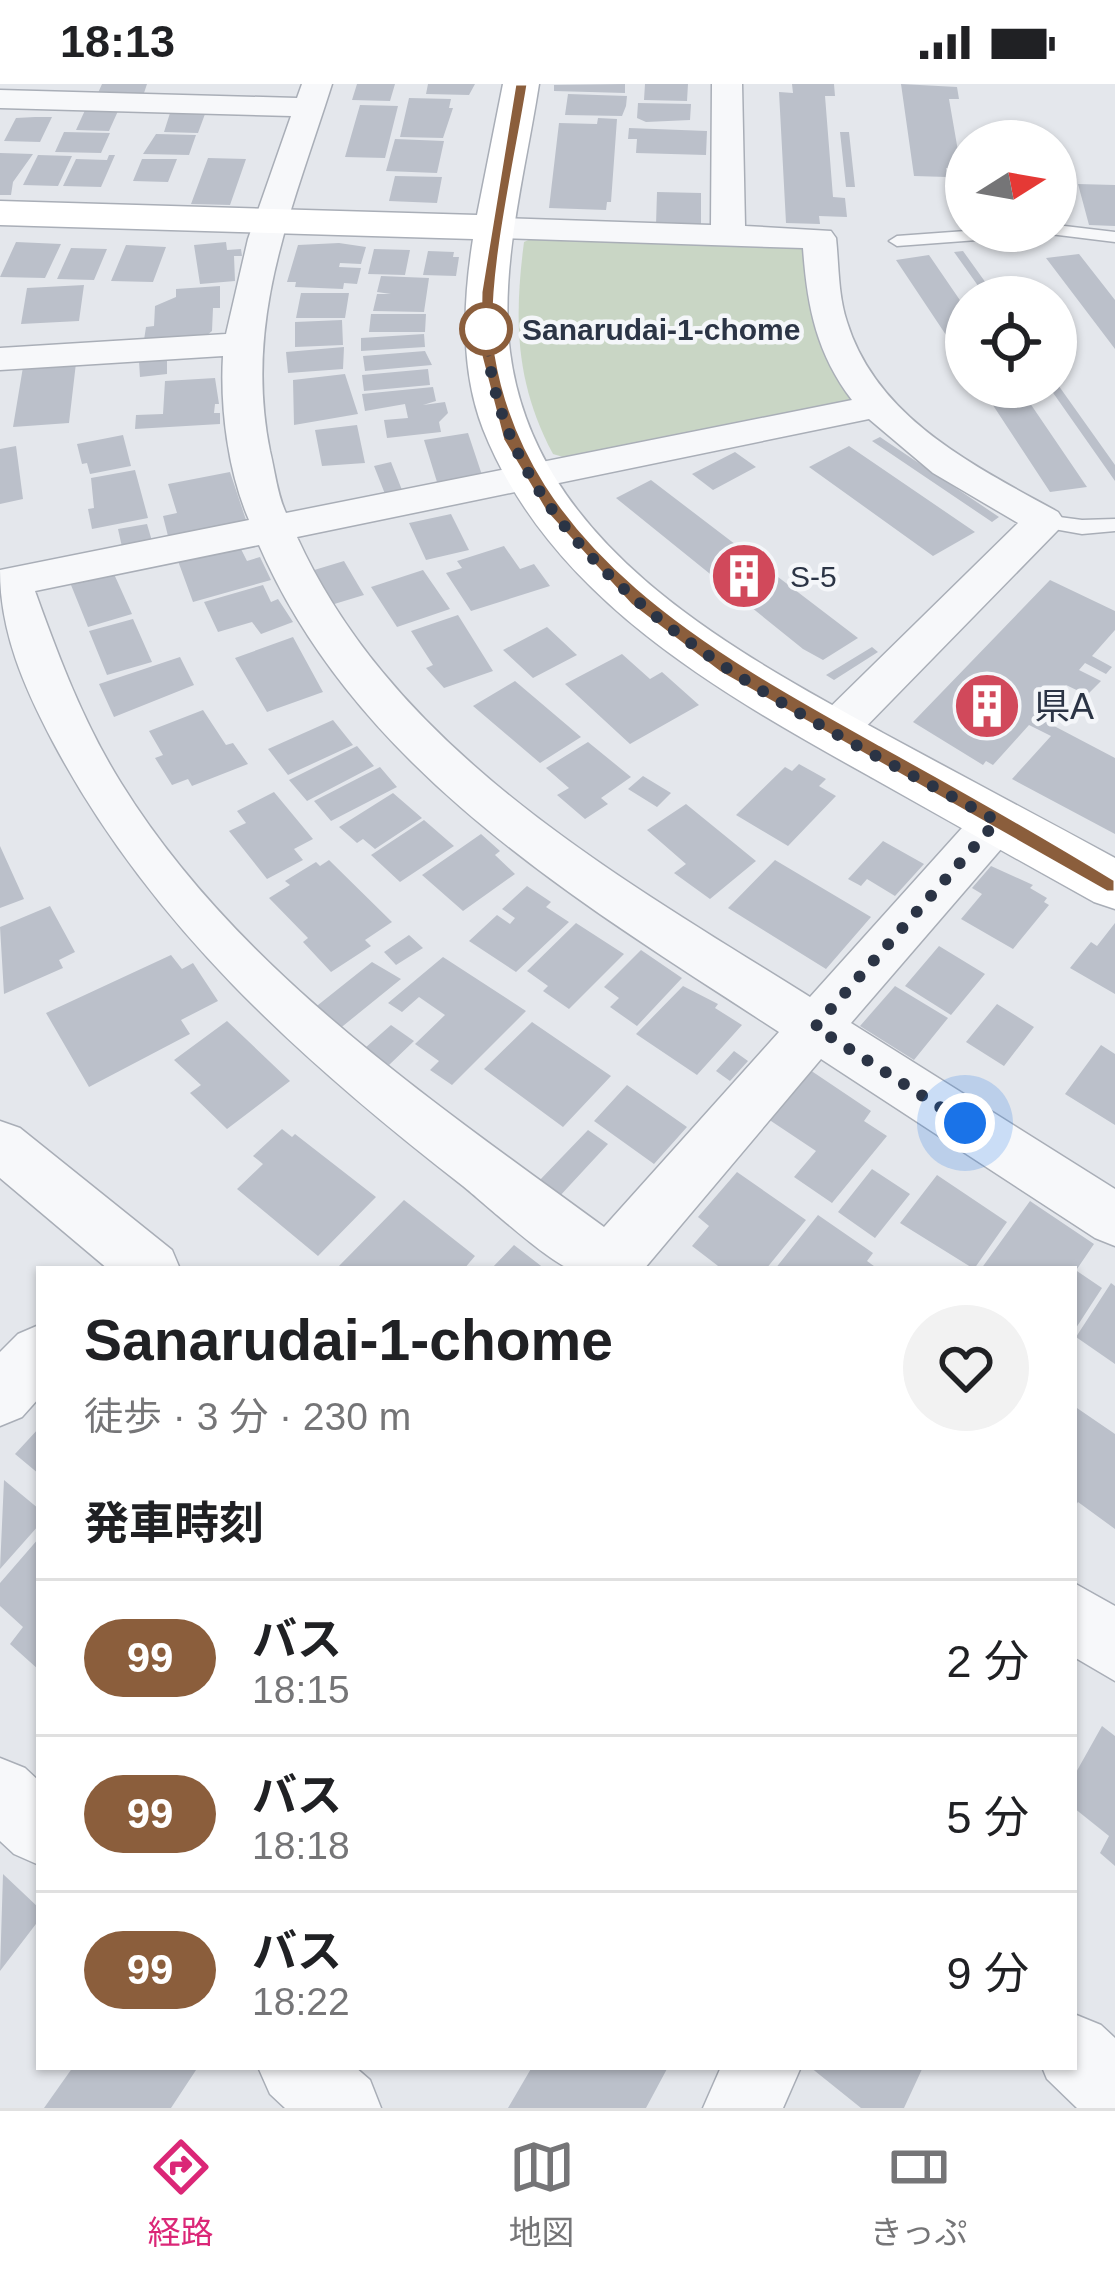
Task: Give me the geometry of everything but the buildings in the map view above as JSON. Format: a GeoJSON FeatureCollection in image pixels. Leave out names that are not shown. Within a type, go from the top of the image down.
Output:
{"type":"FeatureCollection","features":[{"type":"Feature","properties":{"kind":"street"},"geometry":{"type":"LineString","coordinates":[[521,84],[487,312],[488,352],[503,417],[532,477],[590,554],[665,623],[726,668],[1115,886]]}},
{"type":"Feature","properties":{"kind":"street"},"geometry":{"type":"LineString","coordinates":[[727,84],[728,235]]}},
{"type":"Feature","properties":{"kind":"street"},"geometry":{"type":"LineString","coordinates":[[0,99],[314,96],[253,288],[242,344],[245,434],[273,529],[336,644],[397,718],[457,778],[568,867],[1115,1220]]}},
{"type":"Feature","properties":{"kind":"street"},"geometry":{"type":"LineString","coordinates":[[0,213],[819,238],[829,322],[841,354],[879,406],[924,448],[1044,520],[834,731]]}},
{"type":"Feature","properties":{"kind":"street"},"geometry":{"type":"LineString","coordinates":[[0,359],[242,344]]}},
{"type":"Feature","properties":{"kind":"street"},"geometry":{"type":"LineString","coordinates":[[879,406],[5,583],[72,742],[152,866],[205,928],[337,1056],[612,1266],[997,821]]}},
{"type":"Feature","properties":{"kind":"street"},"geometry":{"type":"LineString","coordinates":[[0,1145],[133,1264]]}},
{"type":"Feature","properties":{"kind":"street"},"geometry":{"type":"LineString","coordinates":[[0,1396],[36,1357]]}},
{"type":"Feature","properties":{"kind":"street"},"geometry":{"type":"LineString","coordinates":[[1077,1618],[1115,1647]]}},
{"type":"Feature","properties":{"kind":"street"},"geometry":{"type":"LineString","coordinates":[[0,1793],[36,1826]]}},
{"type":"Feature","properties":{"kind":"street"},"geometry":{"type":"LineString","coordinates":[[1077,2055],[1115,2091]]}},
{"type":"Feature","properties":{"kind":"street"},"geometry":{"type":"LineString","coordinates":[[300,2070],[342,2108]]}},
{"type":"Feature","properties":{"kind":"street"},"geometry":{"type":"LineString","coordinates":[[742,2108],[761,2070]]}},
{"type":"Feature","properties":{"kind":"lane"},"geometry":{"type":"LineString","coordinates":[[1077,232],[1115,237]]}},
{"type":"Feature","properties":{"kind":"lane"},"geometry":{"type":"LineString","coordinates":[[897,241],[945,237]]}},
{"type":"Feature","properties":{"kind":"lane"},"geometry":{"type":"LineString","coordinates":[[1044,520],[1082,527],[1115,525]]}},
{"type":"Feature","properties":{"kind":"green space"},"geometry":{"type":"Polygon","coordinates":[[[537,236],[797,244],[809,251],[853,394],[846,404],[570,459],[553,454],[524,376],[519,324],[524,242],[537,236]]]}},
{"type":"Feature","properties":{"kind":"bus line","name":"99"},"geometry":{"type":"LineString","coordinates":[[521,84],[486,332],[496,395],[512,440],[552,508],[590,554],[638,600],[726,668],[1115,886]]}},
{"type":"Feature","properties":{"kind":"place","name":"Sanarudai-1-chome"},"geometry":{"type":"Point","coordinates":[486,329]}},
{"type":"Feature","properties":{"kind":"place","name":"S-5"},"geometry":{"type":"Point","coordinates":[744,576]}},
{"type":"Feature","properties":{"kind":"place","name":"県A"},"geometry":{"type":"Point","coordinates":[987,706]}},
{"type":"Feature","properties":{"kind":"route"},"geometry":{"type":"LineString","coordinates":[[486,329],[496,395],[523,462],[552,508],[613,578],[726,668],[997,821],[815,1027],[965,1123]]}}]}
